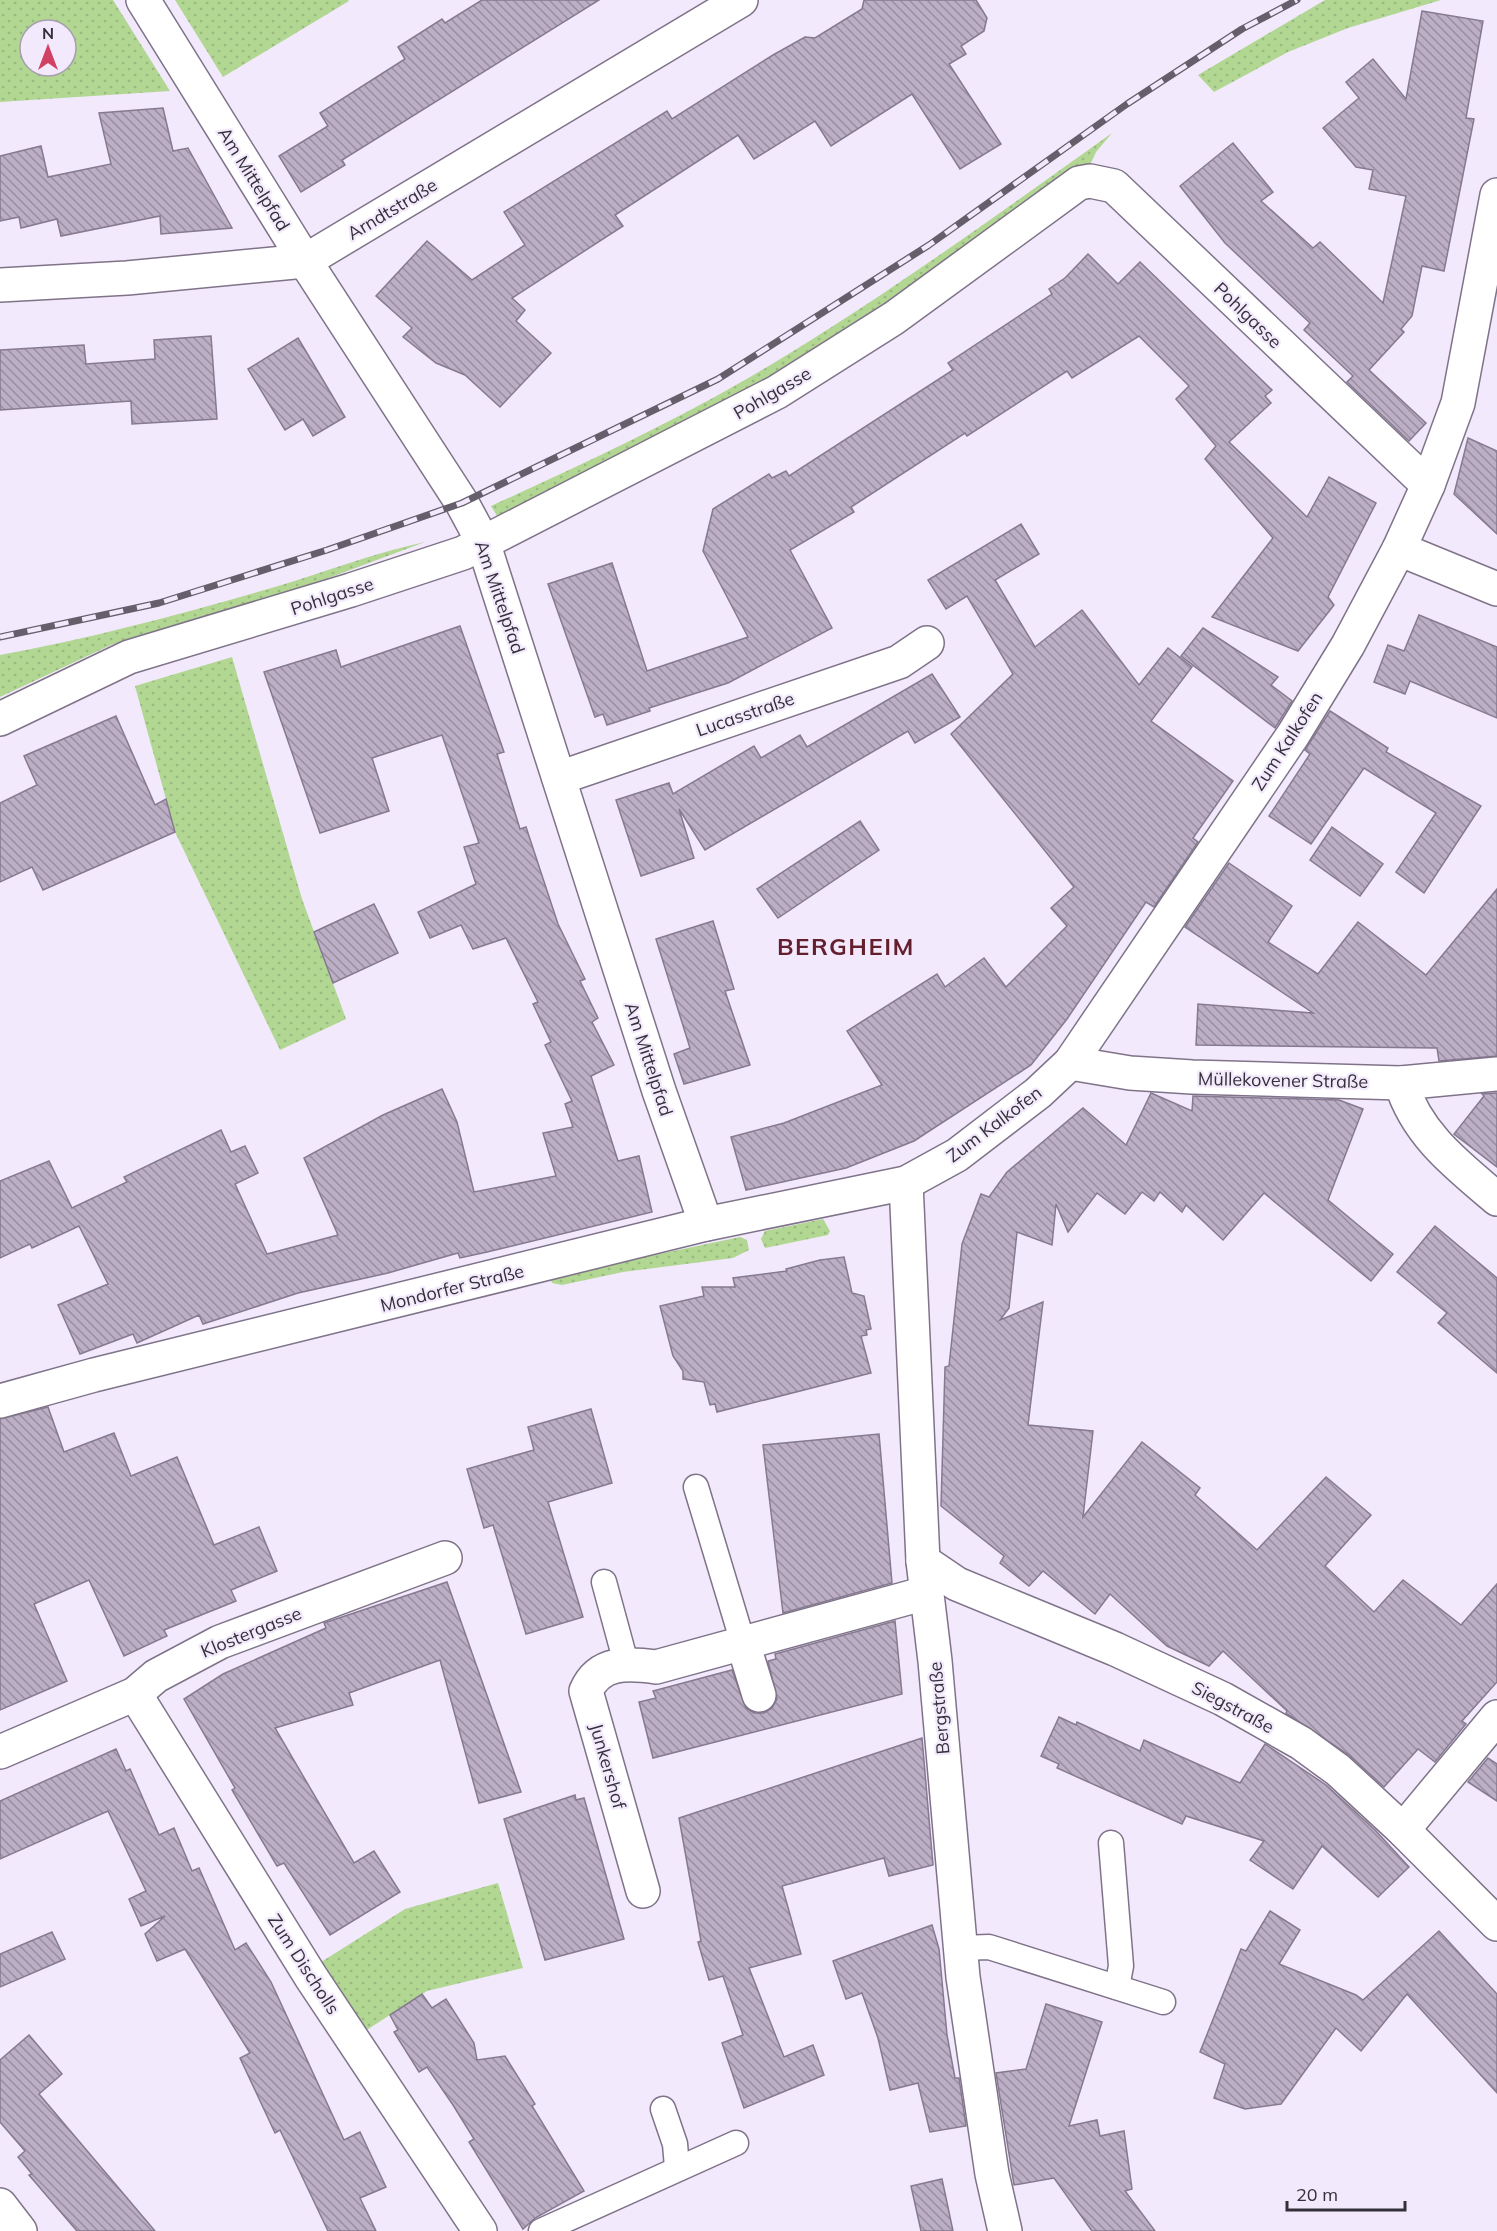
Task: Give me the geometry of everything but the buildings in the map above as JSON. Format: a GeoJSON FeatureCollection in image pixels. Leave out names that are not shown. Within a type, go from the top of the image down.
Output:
{"type":"FeatureCollection","features":[{"type":"Feature","properties":{"kind":"street","name":"Am Mittelpfad"},"geometry":{"type":"LineString","coordinates":[[143,0],[305,261],[462,503],[483,542],[659,1090],[706,1224]]}},
{"type":"Feature","properties":{"kind":"street","name":"Arndtstraße"},"geometry":{"type":"LineString","coordinates":[[0,285],[162,275],[305,261],[741,0]]}},
{"type":"Feature","properties":{"kind":"street","name":"Pohlgasse"},"geometry":{"type":"LineString","coordinates":[[0,719],[129,657],[351,590],[463,553],[777,392],[894,318],[1079,183],[1090,181],[1114,186],[1428,485]]}},
{"type":"Feature","properties":{"kind":"street","name":"Zum Kalkofen"},"geometry":{"type":"LineString","coordinates":[[906,1183],[957,1155],[1038,1093],[1070,1063],[1293,735],[1348,645],[1399,549],[1428,485],[1458,404],[1497,195]]}},
{"type":"Feature","properties":{"kind":"street"},"geometry":{"type":"LineString","coordinates":[[1399,549],[1497,589]]}},
{"type":"Feature","properties":{"kind":"street","name":"Lucasstraße"},"geometry":{"type":"LineString","coordinates":[[559,778],[898,662],[927,644]]}},
{"type":"Feature","properties":{"kind":"street","name":"Müllekovener Straße"},"geometry":{"type":"LineString","coordinates":[[1070,1063],[1130,1073],[1192,1077],[1401,1083],[1497,1074]]}},
{"type":"Feature","properties":{"kind":"street"},"geometry":{"type":"LineString","coordinates":[[1401,1083],[1407,1102],[1433,1142],[1497,1199]]}},
{"type":"Feature","properties":{"kind":"street","name":"Mondorfer Straße"},"geometry":{"type":"LineString","coordinates":[[0,1401],[94,1375],[706,1224],[906,1183]]}},
{"type":"Feature","properties":{"kind":"street","name":"Bergstraße"},"geometry":{"type":"LineString","coordinates":[[906,1183],[926,1593],[935,1661],[961,1948],[992,2174],[1005,2231]]}},
{"type":"Feature","properties":{"kind":"street","name":"Klostergasse"},"geometry":{"type":"LineString","coordinates":[[0,1752],[135,1694],[156,1676],[220,1642],[445,1558]]}},
{"type":"Feature","properties":{"kind":"street","name":"Siegstraße"},"geometry":{"type":"LineString","coordinates":[[923,1561],[957,1584],[1114,1649],[1223,1699],[1301,1743],[1338,1770],[1403,1830],[1497,1924]]}},
{"type":"Feature","properties":{"kind":"street","name":"Junkershof"},"geometry":{"type":"LineString","coordinates":[[643,1892],[586,1691],[598,1672],[626,1663],[656,1666],[926,1593]]}},
{"type":"Feature","properties":{"kind":"street"},"geometry":{"type":"LineString","coordinates":[[743,1643],[759,1695]]}},
{"type":"Feature","properties":{"kind":"street","name":"Zum Discholls"},"geometry":{"type":"LineString","coordinates":[[135,1694],[311,1977],[480,2231]]}},
{"type":"Feature","properties":{"kind":"street"},"geometry":{"type":"LineString","coordinates":[[1403,1830],[1497,1717]]}},
{"type":"Feature","properties":{"kind":"street"},"geometry":{"type":"LineString","coordinates":[[0,2205],[20,2231]]}},
{"type":"Feature","properties":{"kind":"lane"},"geometry":{"type":"LineString","coordinates":[[696,1487],[743,1643]]}},
{"type":"Feature","properties":{"kind":"lane"},"geometry":{"type":"LineString","coordinates":[[604,1582],[626,1663]]}},
{"type":"Feature","properties":{"kind":"lane"},"geometry":{"type":"LineString","coordinates":[[1111,1843],[1121,1966],[1117,1988]]}},
{"type":"Feature","properties":{"kind":"lane"},"geometry":{"type":"LineString","coordinates":[[961,1948],[989,1947],[1163,2002]]}},
{"type":"Feature","properties":{"kind":"lane"},"geometry":{"type":"LineString","coordinates":[[663,2109],[675,2144],[677,2167]]}},
{"type":"Feature","properties":{"kind":"lane"},"geometry":{"type":"LineString","coordinates":[[541,2231],[677,2167],[736,2143]]}},
{"type":"Feature","properties":{"kind":"green space"},"geometry":{"type":"Polygon","coordinates":[[[0,0],[113,0],[170,91],[0,102],[0,0]]]}},
{"type":"Feature","properties":{"kind":"green space"},"geometry":{"type":"Polygon","coordinates":[[[175,0],[348,0],[349,1],[223,77],[175,0]]]}},
{"type":"Feature","properties":{"kind":"green space"},"geometry":{"type":"Polygon","coordinates":[[[1325,0],[1441,0],[1348,28],[1288,52],[1214,92],[1198,75],[1325,0]]]}},
{"type":"Feature","properties":{"kind":"green space"},"geometry":{"type":"Polygon","coordinates":[[[1112,133],[1096,152],[1090,165],[853,332],[502,524],[491,506],[650,431],[791,353],[930,262],[1112,133]]]}},
{"type":"Feature","properties":{"kind":"green space"},"geometry":{"type":"Polygon","coordinates":[[[425,542],[318,582],[111,645],[0,697],[0,655],[70,641],[173,615],[425,542]]]}},
{"type":"Feature","properties":{"kind":"green space"},"geometry":{"type":"Polygon","coordinates":[[[232,657],[302,899],[346,1019],[280,1050],[175,832],[135,686],[232,657]]]}},
{"type":"Feature","properties":{"kind":"green space"},"geometry":{"type":"Polygon","coordinates":[[[823,1219],[830,1231],[828,1235],[765,1248],[761,1239],[765,1231],[823,1219]]]}},
{"type":"Feature","properties":{"kind":"green space"},"geometry":{"type":"Polygon","coordinates":[[[740,1237],[747,1240],[749,1250],[733,1258],[623,1272],[562,1285],[552,1283],[550,1277],[740,1237]]]}},
{"type":"Feature","properties":{"kind":"green space"},"geometry":{"type":"Polygon","coordinates":[[[498,1883],[523,1968],[427,1991],[362,2033],[318,1964],[405,1909],[498,1883]]]}},
{"type":"Feature","properties":{"kind":"railway"},"geometry":{"type":"LineString","coordinates":[[0,637],[159,603],[327,550],[462,503],[718,379],[929,245],[1127,104],[1242,29],[1297,0]]}},
{"type":"Feature","properties":{"kind":"district","name":"BERGHEIM"},"geometry":{"type":"Point","coordinates":[846,946]}}]}
